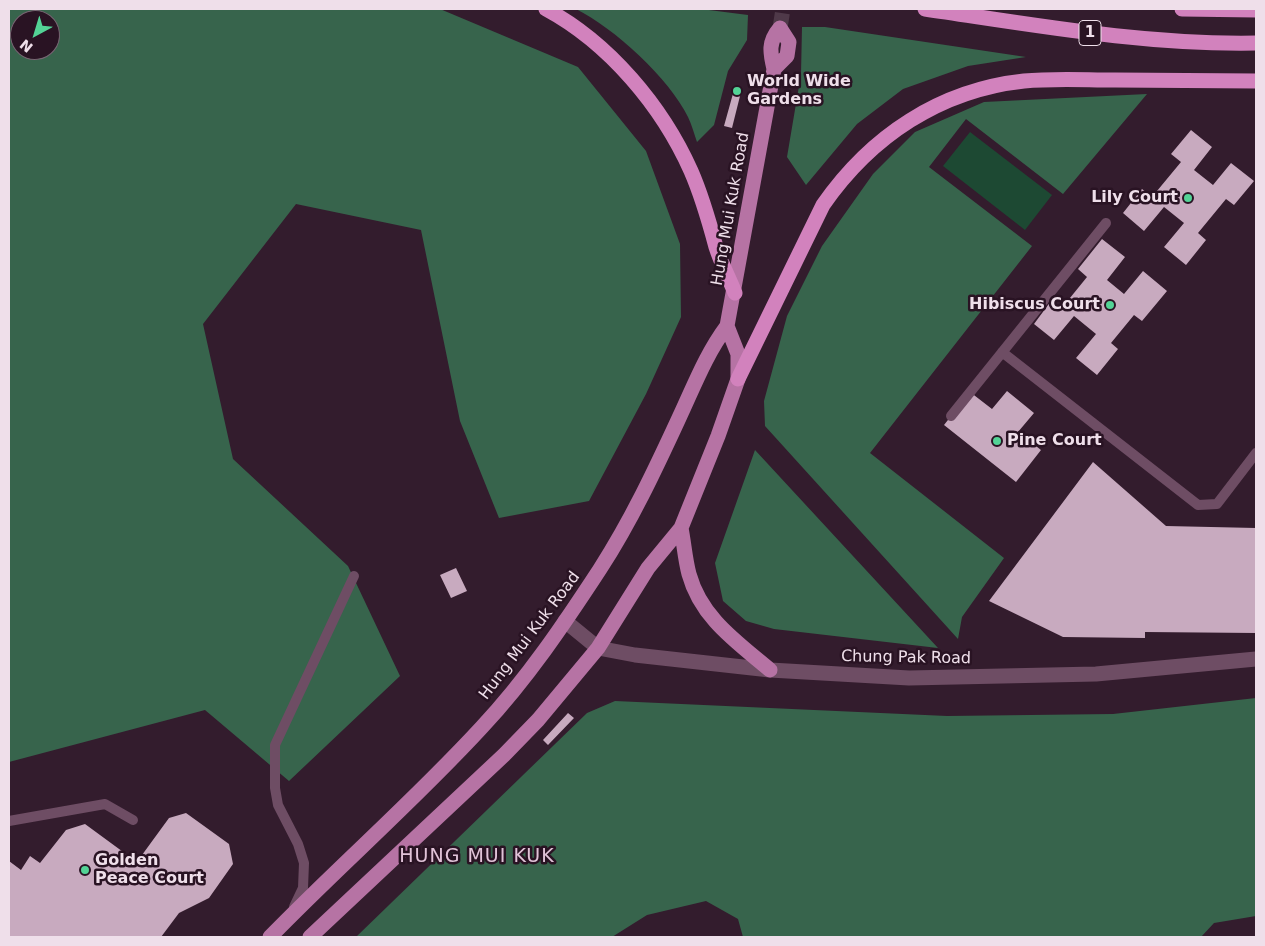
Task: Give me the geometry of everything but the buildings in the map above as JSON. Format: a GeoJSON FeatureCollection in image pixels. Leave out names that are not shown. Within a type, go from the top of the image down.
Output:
{"type":"FeatureCollection","features":[{"type":"Feature","properties":{"kind":"highway"},"geometry":{"type":"LineString","coordinates":[[546,9],[570,24],[603,51],[643,92],[663,120],[691,170],[711,225],[716,248],[735,293]]}},
{"type":"Feature","properties":{"kind":"highway","name":"1"},"geometry":{"type":"LineString","coordinates":[[925,9],[1121,36],[1200,42],[1256,43]]}},
{"type":"Feature","properties":{"kind":"highway"},"geometry":{"type":"LineString","coordinates":[[1182,9],[1256,10]]}},
{"type":"Feature","properties":{"kind":"highway"},"geometry":{"type":"LineString","coordinates":[[738,379],[811,226],[838,183],[873,146],[919,114],[961,95],[985,88],[1024,81],[1256,81]]}},
{"type":"Feature","properties":{"kind":"main road","name":"Hung Mui Kuk Road"},"geometry":{"type":"LineString","coordinates":[[268,937],[378,833],[487,721],[536,662],[601,568],[641,498],[710,349],[727,326],[735,293],[774,69]]}},
{"type":"Feature","properties":{"kind":"main road"},"geometry":{"type":"LineString","coordinates":[[310,937],[538,720],[598,648],[648,568],[681,528],[718,436],[738,379],[738,354],[727,326]]}},
{"type":"Feature","properties":{"kind":"main road"},"geometry":{"type":"LineString","coordinates":[[681,528],[689,573],[701,604],[718,625],[770,670]]}},
{"type":"Feature","properties":{"kind":"street","name":"Chung Pak Road"},"geometry":{"type":"LineString","coordinates":[[565,621],[598,648],[647,658],[770,670],[909,678],[1096,674],[1256,659]]}},
{"type":"Feature","properties":{"kind":"lane"},"geometry":{"type":"LineString","coordinates":[[951,416],[1106,223]]}},
{"type":"Feature","properties":{"kind":"lane"},"geometry":{"type":"LineString","coordinates":[[1002,352],[1198,505],[1217,504],[1256,453]]}},
{"type":"Feature","properties":{"kind":"lane"},"geometry":{"type":"LineString","coordinates":[[268,937],[297,903],[304,880],[301,853],[285,821],[276,796],[274,772],[275,745],[354,576]]}},
{"type":"Feature","properties":{"kind":"lane"},"geometry":{"type":"LineString","coordinates":[[9,821],[104,804],[133,820]]}},
{"type":"Feature","properties":{"kind":"green space"},"geometry":{"type":"Polygon","coordinates":[[[9,9],[440,9],[578,67],[646,151],[680,244],[681,317],[646,394],[589,501],[499,518],[460,421],[421,230],[296,204],[203,324],[233,459],[348,566],[400,676],[289,781],[205,710],[9,762],[9,9]]]}},
{"type":"Feature","properties":{"kind":"green space"},"geometry":{"type":"Polygon","coordinates":[[[576,9],[701,9],[748,15],[747,40],[728,71],[714,125],[697,142],[689,120],[668,86],[623,41],[591,17],[576,9]]]}},
{"type":"Feature","properties":{"kind":"green space"},"geometry":{"type":"Polygon","coordinates":[[[802,27],[825,27],[1026,57],[968,66],[903,89],[857,124],[806,185],[787,157],[801,74],[802,27]]]}},
{"type":"Feature","properties":{"kind":"green space"},"geometry":{"type":"Polygon","coordinates":[[[1147,94],[1063,194],[966,119],[929,167],[1032,246],[870,453],[1004,558],[962,617],[958,639],[765,426],[764,401],[787,316],[822,246],[873,174],[915,132],[984,102],[1147,94]]]}},
{"type":"Feature","properties":{"kind":"green space"},"geometry":{"type":"Polygon","coordinates":[[[970,132],[1052,195],[1025,230],[943,166],[970,132]]]}},
{"type":"Feature","properties":{"kind":"green space"},"geometry":{"type":"Polygon","coordinates":[[[755,450],[938,648],[774,629],[746,621],[723,601],[715,563],[755,450]]]}},
{"type":"Feature","properties":{"kind":"green space"},"geometry":{"type":"Polygon","coordinates":[[[1256,698],[1256,916],[1214,923],[1201,937],[743,937],[738,919],[706,901],[647,915],[612,937],[356,937],[587,713],[615,701],[947,716],[1113,714],[1256,698]]]}},
{"type":"Feature","properties":{"kind":"tunnel"},"geometry":{"type":"LineString","coordinates":[[780,28],[783,9]]}},
{"type":"Feature","properties":{"kind":"place","name":"World Wide Gardens"},"geometry":{"type":"Point","coordinates":[737,91]}},
{"type":"Feature","properties":{"kind":"place","name":"Lily Court"},"geometry":{"type":"Point","coordinates":[1188,198]}},
{"type":"Feature","properties":{"kind":"place","name":"Hibiscus Court"},"geometry":{"type":"Point","coordinates":[1110,305]}},
{"type":"Feature","properties":{"kind":"place","name":"Pine Court"},"geometry":{"type":"Point","coordinates":[997,441]}},
{"type":"Feature","properties":{"kind":"place","name":"Golden Peace Court"},"geometry":{"type":"Point","coordinates":[85,870]}},
{"type":"Feature","properties":{"kind":"district","name":"HUNG MUI KUK"},"geometry":{"type":"Point","coordinates":[477,857]}}]}
